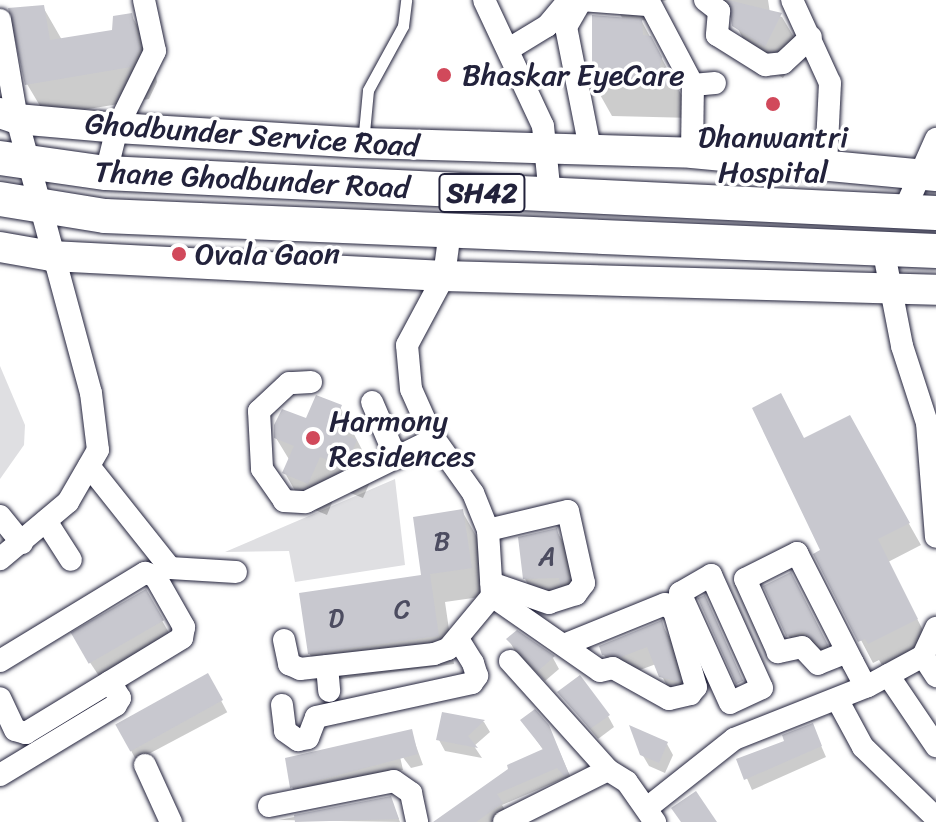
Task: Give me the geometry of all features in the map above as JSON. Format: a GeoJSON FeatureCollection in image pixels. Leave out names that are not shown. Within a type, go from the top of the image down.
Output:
{"type":"FeatureCollection","features":[{"type":"Feature","properties":{"kind":"main road","name":"Thane Ghodbunder Road"},"geometry":{"type":"LineString","coordinates":[[15,160],[106,173],[920,212]]}},
{"type":"Feature","properties":{"kind":"main road","name":"Thane Ghodbunder Road"},"geometry":{"type":"LineString","coordinates":[[0,199],[105,216],[936,251]]}},
{"type":"Feature","properties":{"kind":"street"},"geometry":{"type":"LineString","coordinates":[[106,173],[117,128],[155,51],[144,0]]}},
{"type":"Feature","properties":{"kind":"street"},"geometry":{"type":"LineString","coordinates":[[484,0],[509,49],[549,149],[550,196]]}},
{"type":"Feature","properties":{"kind":"street"},"geometry":{"type":"LineString","coordinates":[[509,49],[547,26],[569,0]]}},
{"type":"Feature","properties":{"kind":"street"},"geometry":{"type":"LineString","coordinates":[[591,153],[566,27],[581,0],[648,3],[704,84],[692,153]]}},
{"type":"Feature","properties":{"kind":"street"},"geometry":{"type":"LineString","coordinates":[[705,0],[719,11],[717,35],[765,65],[783,63],[811,37]]}},
{"type":"Feature","properties":{"kind":"street"},"geometry":{"type":"LineString","coordinates":[[792,0],[830,83],[826,165]]}},
{"type":"Feature","properties":{"kind":"street"},"geometry":{"type":"LineString","coordinates":[[0,20],[15,160],[41,206],[51,256],[91,393],[98,450],[68,502],[0,559]]}},
{"type":"Feature","properties":{"kind":"street","name":"Ghodbunder Service Road"},"geometry":{"type":"LineString","coordinates":[[9,116],[117,128],[363,143],[591,153],[692,153],[928,175]]}},
{"type":"Feature","properties":{"kind":"street"},"geometry":{"type":"LineString","coordinates":[[920,212],[936,139]]}},
{"type":"Feature","properties":{"kind":"street"},"geometry":{"type":"LineString","coordinates":[[284,640],[289,664],[300,669],[434,654],[458,639],[492,589],[488,530],[473,493],[434,439],[411,389],[407,345],[444,276],[450,231]]}},
{"type":"Feature","properties":{"kind":"street"},"geometry":{"type":"LineString","coordinates":[[0,247],[51,256],[444,276],[936,290]]}},
{"type":"Feature","properties":{"kind":"street"},"geometry":{"type":"LineString","coordinates":[[883,248],[890,287],[927,423],[936,526]]}},
{"type":"Feature","properties":{"kind":"street"},"geometry":{"type":"LineString","coordinates":[[311,382],[289,383],[259,411],[262,469],[284,501],[306,502],[434,439]]}},
{"type":"Feature","properties":{"kind":"street"},"geometry":{"type":"LineString","coordinates":[[372,402],[396,458]]}},
{"type":"Feature","properties":{"kind":"street"},"geometry":{"type":"LineString","coordinates":[[89,466],[170,568],[236,572]]}},
{"type":"Feature","properties":{"kind":"street"},"geometry":{"type":"LineString","coordinates":[[488,530],[568,511],[584,583],[576,594],[549,603],[492,589]]}},
{"type":"Feature","properties":{"kind":"street"},"geometry":{"type":"LineString","coordinates":[[0,516],[22,543]]}},
{"type":"Feature","properties":{"kind":"street"},"geometry":{"type":"LineString","coordinates":[[46,521],[71,560]]}},
{"type":"Feature","properties":{"kind":"street"},"geometry":{"type":"LineString","coordinates":[[847,652],[818,664],[802,647],[778,652],[745,579],[797,553],[866,687]]}},
{"type":"Feature","properties":{"kind":"street"},"geometry":{"type":"LineString","coordinates":[[0,661],[151,572],[185,634],[20,734],[0,698]]}},
{"type":"Feature","properties":{"kind":"street"},"geometry":{"type":"LineString","coordinates":[[711,575],[761,685],[746,697],[727,702],[680,593],[711,575]]}},
{"type":"Feature","properties":{"kind":"street"},"geometry":{"type":"LineString","coordinates":[[492,589],[632,697],[655,706]]}},
{"type":"Feature","properties":{"kind":"street"},"geometry":{"type":"LineString","coordinates":[[564,645],[665,604],[674,611],[696,687],[690,694],[669,699],[613,668],[600,671]]}},
{"type":"Feature","properties":{"kind":"street"},"geometry":{"type":"LineString","coordinates":[[510,661],[608,770],[627,782],[651,815],[734,739],[866,687],[923,656],[936,635],[936,628]]}},
{"type":"Feature","properties":{"kind":"street"},"geometry":{"type":"LineString","coordinates":[[282,705],[285,731],[298,740],[308,738],[316,717],[472,683],[477,676],[473,663],[458,639]]}},
{"type":"Feature","properties":{"kind":"street"},"geometry":{"type":"LineString","coordinates":[[923,656],[936,676]]}},
{"type":"Feature","properties":{"kind":"street"},"geometry":{"type":"LineString","coordinates":[[327,666],[329,691]]}},
{"type":"Feature","properties":{"kind":"street"},"geometry":{"type":"LineString","coordinates":[[888,675],[936,746]]}},
{"type":"Feature","properties":{"kind":"street"},"geometry":{"type":"LineString","coordinates":[[0,775],[116,705],[120,698],[110,682]]}},
{"type":"Feature","properties":{"kind":"street"},"geometry":{"type":"LineString","coordinates":[[746,697],[759,729]]}},
{"type":"Feature","properties":{"kind":"street"},"geometry":{"type":"LineString","coordinates":[[837,699],[863,747],[936,818]]}},
{"type":"Feature","properties":{"kind":"street"},"geometry":{"type":"LineString","coordinates":[[145,765],[171,822]]}},
{"type":"Feature","properties":{"kind":"street"},"geometry":{"type":"LineString","coordinates":[[504,822],[608,770]]}},
{"type":"Feature","properties":{"kind":"street"},"geometry":{"type":"LineString","coordinates":[[269,806],[394,781],[411,793],[417,822]]}},
{"type":"Feature","properties":{"kind":"lane"},"geometry":{"type":"LineString","coordinates":[[363,143],[368,90],[403,26],[406,0]]}},
{"type":"Feature","properties":{"kind":"shaded area"},"geometry":{"type":"Polygon","coordinates":[[[0,366],[25,425],[24,445],[0,479],[0,366]]]}},
{"type":"Feature","properties":{"kind":"shaded area"},"geometry":{"type":"Polygon","coordinates":[[[395,479],[405,565],[295,582],[289,551],[225,552],[395,479]]]}},
{"type":"Feature","properties":{"kind":"building"},"geometry":{"type":"Polygon","coordinates":[[[728,0],[782,13],[765,47],[732,26],[728,0]]]}},
{"type":"Feature","properties":{"kind":"building"},"geometry":{"type":"Polygon","coordinates":[[[44,5],[50,40],[112,30],[113,16],[132,13],[140,49],[131,67],[25,85],[8,8],[44,5]]]}},
{"type":"Feature","properties":{"kind":"building"},"geometry":{"type":"Polygon","coordinates":[[[592,15],[642,19],[643,35],[651,36],[662,57],[659,71],[671,74],[678,86],[592,84],[592,15]]]}},
{"type":"Feature","properties":{"kind":"building"},"geometry":{"type":"Polygon","coordinates":[[[781,393],[804,438],[850,415],[910,523],[878,539],[918,619],[868,644],[865,639],[858,642],[813,554],[820,550],[752,408],[781,393]]]}},
{"type":"Feature","properties":{"kind":"building","name":"Harmony Residences"},"geometry":{"type":"Polygon","coordinates":[[[316,395],[342,405],[332,429],[357,440],[345,467],[320,457],[308,484],[282,473],[294,446],[274,438],[274,425],[282,409],[306,418],[316,395]]]}},
{"type":"Feature","properties":{"kind":"building"},"geometry":{"type":"Polygon","coordinates":[[[463,509],[472,568],[430,574],[439,636],[308,654],[299,593],[421,575],[413,517],[463,509]]]}},
{"type":"Feature","properties":{"kind":"building"},"geometry":{"type":"Polygon","coordinates":[[[557,528],[569,580],[560,585],[559,578],[523,579],[518,537],[557,528]]]}},
{"type":"Feature","properties":{"kind":"building"},"geometry":{"type":"Polygon","coordinates":[[[791,572],[828,645],[822,647],[803,632],[786,636],[763,586],[791,572]]]}},
{"type":"Feature","properties":{"kind":"building"},"geometry":{"type":"Polygon","coordinates":[[[146,589],[164,620],[89,664],[71,632],[146,589]]]}},
{"type":"Feature","properties":{"kind":"building"},"geometry":{"type":"Polygon","coordinates":[[[705,595],[743,681],[736,684],[698,598],[705,595]]]}},
{"type":"Feature","properties":{"kind":"building"},"geometry":{"type":"Polygon","coordinates":[[[662,620],[680,682],[659,677],[647,647],[621,657],[602,655],[599,646],[662,620]]]}},
{"type":"Feature","properties":{"kind":"building"},"geometry":{"type":"Polygon","coordinates":[[[517,630],[555,656],[538,671],[506,639],[517,630]]]}},
{"type":"Feature","properties":{"kind":"building"},"geometry":{"type":"Polygon","coordinates":[[[208,673],[223,700],[130,752],[115,724],[208,673]]]}},
{"type":"Feature","properties":{"kind":"building"},"geometry":{"type":"Polygon","coordinates":[[[580,675],[610,715],[590,729],[557,692],[580,675]]]}},
{"type":"Feature","properties":{"kind":"building"},"geometry":{"type":"Polygon","coordinates":[[[535,709],[549,725],[569,774],[564,776],[557,768],[497,794],[503,803],[476,822],[433,822],[508,769],[507,765],[543,749],[520,720],[535,709]]]}},
{"type":"Feature","properties":{"kind":"building"},"geometry":{"type":"Polygon","coordinates":[[[442,712],[485,720],[468,736],[478,748],[436,740],[442,712]]]}},
{"type":"Feature","properties":{"kind":"building"},"geometry":{"type":"Polygon","coordinates":[[[813,723],[822,746],[744,780],[736,759],[784,741],[782,735],[813,723]]]}},
{"type":"Feature","properties":{"kind":"building"},"geometry":{"type":"Polygon","coordinates":[[[629,725],[668,742],[659,763],[640,755],[629,725]]]}},
{"type":"Feature","properties":{"kind":"building"},"geometry":{"type":"Polygon","coordinates":[[[412,729],[418,754],[290,788],[285,758],[412,729]]]}},
{"type":"Feature","properties":{"kind":"building"},"geometry":{"type":"Polygon","coordinates":[[[696,791],[717,822],[681,822],[671,808],[696,791]]]}},
{"type":"Feature","properties":{"kind":"building"},"geometry":{"type":"Polygon","coordinates":[[[391,796],[399,819],[295,822],[294,815],[391,796]]]}},
{"type":"Feature","properties":{"kind":"place","name":"Bhaskar EyeCare"},"geometry":{"type":"Point","coordinates":[444,75]}},
{"type":"Feature","properties":{"kind":"place","name":"Dhanwantri Hospital"},"geometry":{"type":"Point","coordinates":[773,104]}},
{"type":"Feature","properties":{"kind":"place","name":"Ovala Gaon"},"geometry":{"type":"Point","coordinates":[179,254]}},
{"type":"Feature","properties":{"kind":"place","name":"Harmony Residences"},"geometry":{"type":"Point","coordinates":[313,438]}}]}
